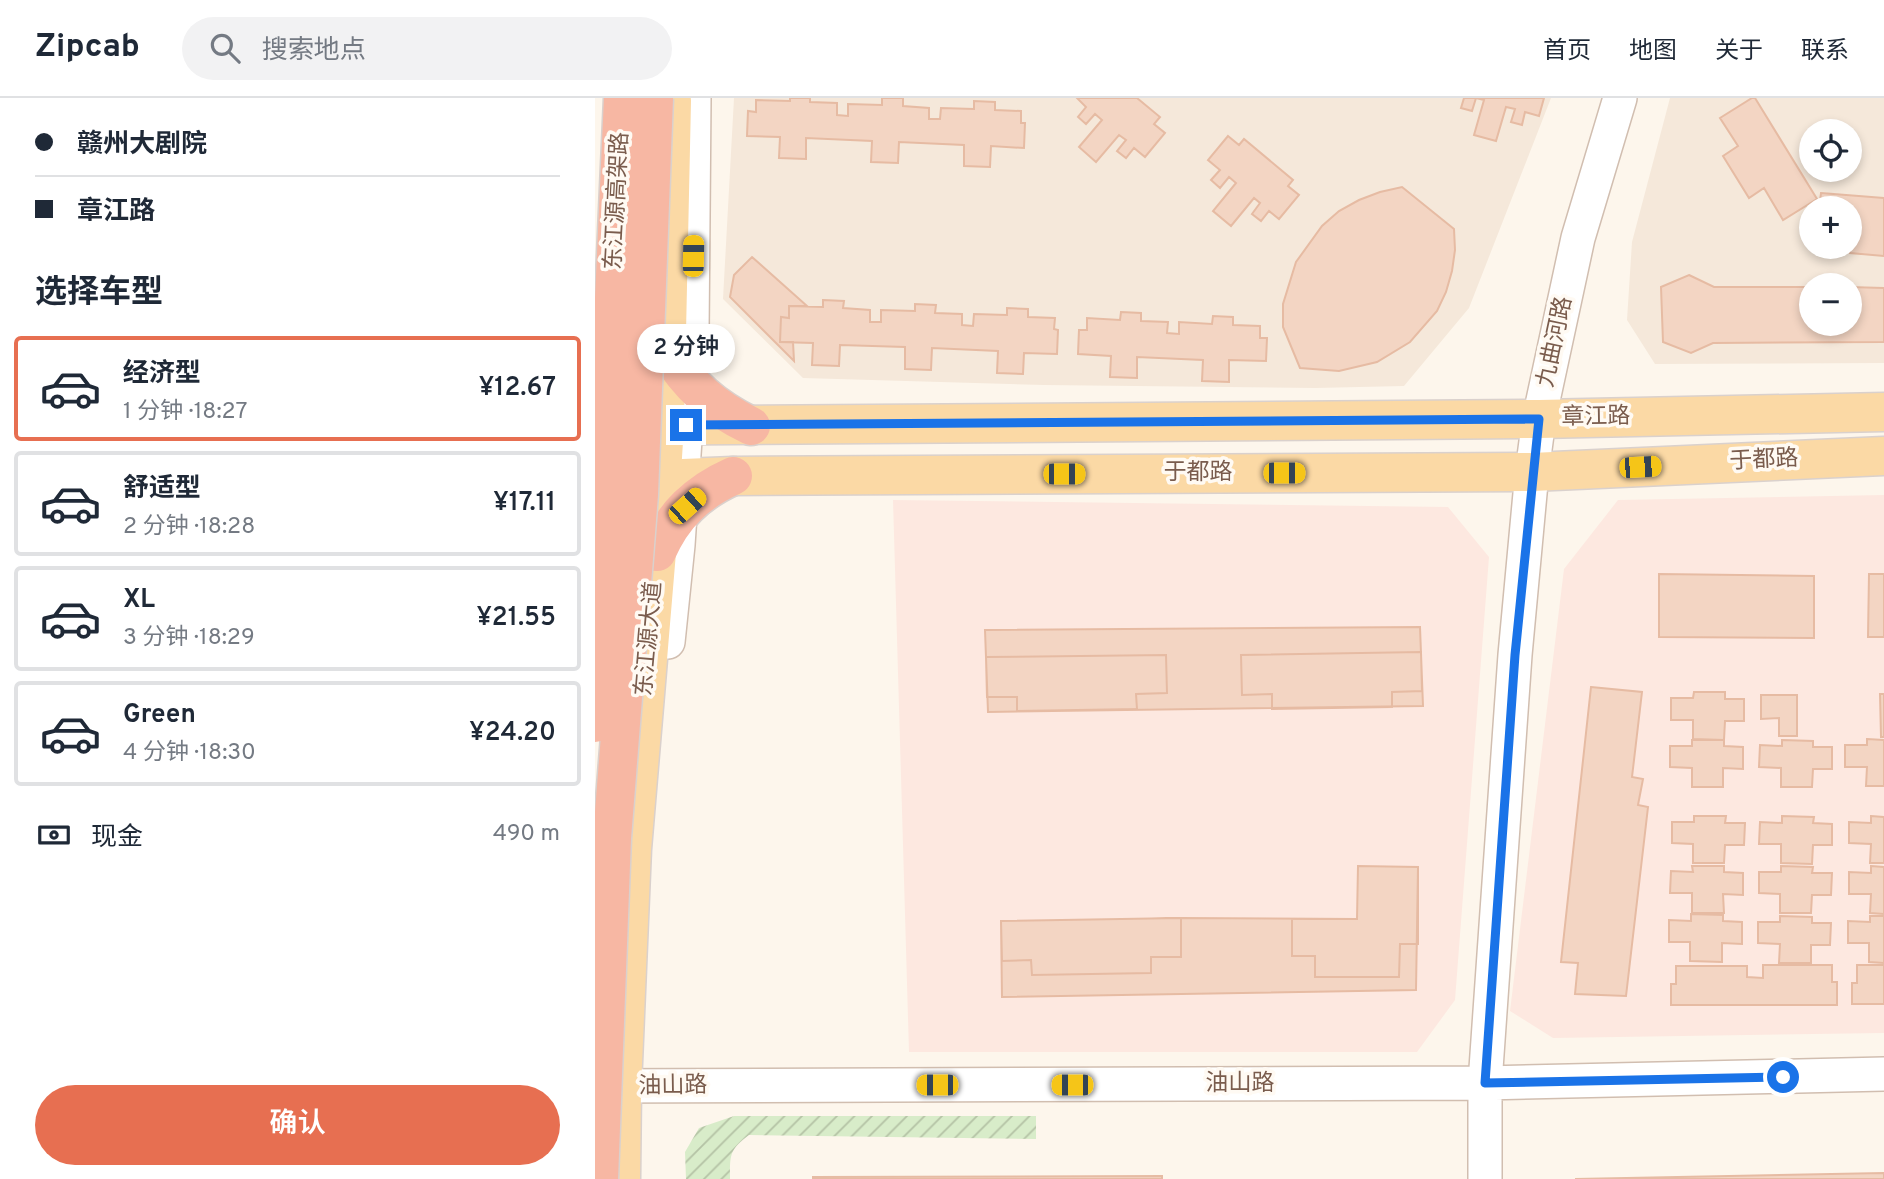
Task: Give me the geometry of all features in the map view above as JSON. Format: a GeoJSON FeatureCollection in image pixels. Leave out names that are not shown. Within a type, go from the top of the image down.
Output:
{"type":"FeatureCollection","features":[{"type":"Feature","properties":{"kind":"highway","name":"东江源高架路"},"geometry":{"type":"LineString","coordinates":[[595,723],[623,98]]}},
{"type":"Feature","properties":{"kind":"highway"},"geometry":{"type":"LineString","coordinates":[[599,1179],[612,838],[639,494],[654,98]]}},
{"type":"Feature","properties":{"kind":"highway"},"geometry":{"type":"LineString","coordinates":[[682,364],[709,402],[729,416],[751,426]]}},
{"type":"Feature","properties":{"kind":"highway"},"geometry":{"type":"LineString","coordinates":[[672,514],[733,475]]}},
{"type":"Feature","properties":{"kind":"highway"},"geometry":{"type":"LineString","coordinates":[[595,1038],[599,1179]]}},
{"type":"Feature","properties":{"kind":"main road","name":"东江源大道"},"geometry":{"type":"LineString","coordinates":[[621,1179],[619,1087],[632,849],[672,514],[682,364],[672,98]]}},
{"type":"Feature","properties":{"kind":"main road","name":"章江路"},"geometry":{"type":"LineString","coordinates":[[595,427],[1539,419],[1884,412]]}},
{"type":"Feature","properties":{"kind":"main road","name":"于都路"},"geometry":{"type":"LineString","coordinates":[[733,475],[1532,472],[1884,456]]}},
{"type":"Feature","properties":{"kind":"main road"},"geometry":{"type":"LineString","coordinates":[[595,482],[672,514]]}},
{"type":"Feature","properties":{"kind":"street"},"geometry":{"type":"LineString","coordinates":[[682,364],[694,98]]}},
{"type":"Feature","properties":{"kind":"street","name":"九曲河路"},"geometry":{"type":"LineString","coordinates":[[1485,1179],[1485,1083],[1515,655],[1532,472],[1539,419],[1578,238],[1620,98]]}},
{"type":"Feature","properties":{"kind":"street","name":"油山路"},"geometry":{"type":"LineString","coordinates":[[619,1087],[1485,1083],[1884,1074]]}},
{"type":"Feature","properties":{"kind":"street"},"geometry":{"type":"LineString","coordinates":[[619,1087],[637,1179]]}},
{"type":"Feature","properties":{"kind":"shaded area"},"geometry":{"type":"Polygon","coordinates":[[[734,98],[1551,98],[1469,308],[1404,386],[1315,388],[1044,385],[803,378],[723,299],[734,98]]]}},
{"type":"Feature","properties":{"kind":"shaded area"},"geometry":{"type":"Polygon","coordinates":[[[1670,98],[1884,98],[1884,363],[1655,364],[1627,320],[1632,242],[1670,98]]]}},
{"type":"Feature","properties":{"kind":"shaded area"},"geometry":{"type":"Polygon","coordinates":[[[1884,495],[1884,1033],[1553,1038],[1510,1011],[1564,569],[1618,500],[1884,495]]]}},
{"type":"Feature","properties":{"kind":"shaded area"},"geometry":{"type":"Polygon","coordinates":[[[893,500],[1448,507],[1489,557],[1455,1000],[1417,1052],[909,1052],[893,500]]]}},
{"type":"Feature","properties":{"kind":"green space"},"geometry":{"type":"Polygon","coordinates":[[[734,1116],[1036,1116],[1036,1139],[749,1135],[734,1149],[730,1179],[686,1179],[685,1152],[699,1128],[734,1116]]]}},
{"type":"Feature","properties":{"kind":"building"},"geometry":{"type":"Polygon","coordinates":[[[790,98],[810,98],[810,102],[837,103],[837,115],[848,116],[848,104],[882,105],[882,98],[903,98],[903,106],[929,108],[929,119],[940,119],[941,108],[974,109],[974,101],[995,102],[995,110],[1021,111],[1021,123],[1025,123],[1024,148],[991,146],[990,167],[964,166],[964,145],[899,142],[898,163],[871,162],[872,141],[806,138],[806,159],[779,158],[780,137],[747,136],[748,111],[756,112],[756,100],[790,101],[790,98]]]}},
{"type":"Feature","properties":{"kind":"building"},"geometry":{"type":"Polygon","coordinates":[[[1077,98],[1137,98],[1160,117],[1154,124],[1165,133],[1145,157],[1134,148],[1126,158],[1117,151],[1126,140],[1119,135],[1096,162],[1079,147],[1102,120],[1095,114],[1086,124],[1078,117],[1086,107],[1077,98]]]}},
{"type":"Feature","properties":{"kind":"building"},"geometry":{"type":"Polygon","coordinates":[[[1464,98],[1476,98],[1472,111],[1461,108],[1464,98]]]}},
{"type":"Feature","properties":{"kind":"building"},"geometry":{"type":"Polygon","coordinates":[[[1476,98],[1544,98],[1539,116],[1525,112],[1522,125],[1511,122],[1515,109],[1506,107],[1496,141],[1474,135],[1484,100],[1476,98]]]}},
{"type":"Feature","properties":{"kind":"building"},"geometry":{"type":"Polygon","coordinates":[[[1755,98],[1799,170],[1799,182],[1807,182],[1815,196],[1799,196],[1799,210],[1783,220],[1764,188],[1749,198],[1723,156],[1738,146],[1720,118],[1755,98]]]}},
{"type":"Feature","properties":{"kind":"building"},"geometry":{"type":"Polygon","coordinates":[[[1228,136],[1239,145],[1244,139],[1293,180],[1288,186],[1299,195],[1279,219],[1269,211],[1261,221],[1252,214],[1260,203],[1254,198],[1231,226],[1213,211],[1236,183],[1229,177],[1220,188],[1211,180],[1220,170],[1208,160],[1228,136]]]}},
{"type":"Feature","properties":{"kind":"building"},"geometry":{"type":"Polygon","coordinates":[[[1402,187],[1454,229],[1452,271],[1437,311],[1410,342],[1377,362],[1339,371],[1300,368],[1283,327],[1283,304],[1296,262],[1322,226],[1339,211],[1380,192],[1402,187]]]}},
{"type":"Feature","properties":{"kind":"building"},"geometry":{"type":"Polygon","coordinates":[[[1821,193],[1859,196],[1821,196],[1821,193]]]}},
{"type":"Feature","properties":{"kind":"building"},"geometry":{"type":"Polygon","coordinates":[[[1862,196],[1884,198],[1884,256],[1862,254],[1862,196]]]}},
{"type":"Feature","properties":{"kind":"building"},"geometry":{"type":"Polygon","coordinates":[[[752,257],[807,306],[789,306],[789,318],[781,317],[780,342],[793,342],[794,361],[730,297],[734,275],[752,257]]]}},
{"type":"Feature","properties":{"kind":"building"},"geometry":{"type":"Polygon","coordinates":[[[1689,275],[1714,287],[1799,287],[1799,336],[1862,336],[1862,287],[1884,288],[1884,342],[1713,343],[1691,353],[1663,342],[1661,287],[1689,275]]]}},
{"type":"Feature","properties":{"kind":"building"},"geometry":{"type":"Polygon","coordinates":[[[823,300],[844,301],[843,308],[870,310],[870,322],[881,322],[881,310],[915,311],[915,304],[936,305],[935,313],[962,314],[962,325],[973,326],[974,314],[1007,315],[1007,308],[1028,309],[1028,317],[1055,318],[1054,329],[1058,330],[1057,354],[1024,353],[1023,374],[997,373],[998,351],[932,348],[931,370],[905,369],[905,347],[840,345],[839,366],[812,365],[813,343],[780,342],[781,317],[789,318],[789,306],[823,307],[823,300]]]}},
{"type":"Feature","properties":{"kind":"building"},"geometry":{"type":"Polygon","coordinates":[[[1121,312],[1141,313],[1141,321],[1168,322],[1167,333],[1179,334],[1179,322],[1212,324],[1213,316],[1233,317],[1233,325],[1260,326],[1260,338],[1267,338],[1266,361],[1229,360],[1229,382],[1202,381],[1203,360],[1137,357],[1137,378],[1110,377],[1111,356],[1078,354],[1079,330],[1087,330],[1087,318],[1120,320],[1121,312]]]}},
{"type":"Feature","properties":{"kind":"building"},"geometry":{"type":"Polygon","coordinates":[[[1659,574],[1814,576],[1814,638],[1659,637],[1659,574]]]}},
{"type":"Feature","properties":{"kind":"building"},"geometry":{"type":"Polygon","coordinates":[[[1869,574],[1884,574],[1884,637],[1868,637],[1869,574]]]}},
{"type":"Feature","properties":{"kind":"building"},"geometry":{"type":"Polygon","coordinates":[[[1420,627],[1423,706],[988,712],[985,630],[1420,627]]]}},
{"type":"Feature","properties":{"kind":"building"},"geometry":{"type":"Polygon","coordinates":[[[1421,652],[1422,691],[1392,692],[1392,707],[1272,709],[1272,694],[1242,695],[1241,655],[1421,652]]]}},
{"type":"Feature","properties":{"kind":"building"},"geometry":{"type":"Polygon","coordinates":[[[1166,655],[1167,693],[1136,694],[1137,709],[1017,711],[1017,697],[987,697],[986,657],[1166,655]]]}},
{"type":"Feature","properties":{"kind":"building"},"geometry":{"type":"Polygon","coordinates":[[[1591,687],[1642,692],[1632,777],[1643,779],[1638,805],[1648,807],[1626,996],[1575,994],[1578,963],[1561,962],[1591,687]]]}},
{"type":"Feature","properties":{"kind":"building"},"geometry":{"type":"Polygon","coordinates":[[[1694,692],[1725,692],[1725,699],[1744,699],[1744,721],[1725,721],[1724,740],[1693,739],[1693,720],[1671,720],[1671,698],[1693,698],[1694,692]]]}},
{"type":"Feature","properties":{"kind":"building"},"geometry":{"type":"Polygon","coordinates":[[[1880,694],[1884,694],[1884,737],[1881,737],[1880,694]]]}},
{"type":"Feature","properties":{"kind":"building"},"geometry":{"type":"Polygon","coordinates":[[[1761,695],[1797,695],[1797,736],[1779,736],[1779,718],[1761,719],[1761,695]]]}},
{"type":"Feature","properties":{"kind":"building"},"geometry":{"type":"Polygon","coordinates":[[[1867,739],[1884,740],[1884,786],[1866,786],[1867,767],[1845,767],[1845,745],[1867,745],[1867,739]]]}},
{"type":"Feature","properties":{"kind":"building"},"geometry":{"type":"Polygon","coordinates":[[[1692,740],[1724,740],[1724,746],[1743,747],[1743,769],[1723,768],[1723,787],[1692,787],[1692,768],[1670,767],[1670,746],[1692,746],[1692,740]]]}},
{"type":"Feature","properties":{"kind":"building"},"geometry":{"type":"Polygon","coordinates":[[[1782,740],[1813,741],[1813,747],[1832,747],[1832,769],[1813,769],[1812,787],[1781,787],[1781,768],[1759,767],[1760,745],[1782,746],[1782,740]]]}},
{"type":"Feature","properties":{"kind":"building"},"geometry":{"type":"Polygon","coordinates":[[[1694,816],[1726,816],[1725,823],[1745,823],[1744,845],[1725,845],[1724,863],[1693,863],[1693,844],[1672,843],[1672,822],[1694,822],[1694,816]]]}},
{"type":"Feature","properties":{"kind":"building"},"geometry":{"type":"Polygon","coordinates":[[[1782,816],[1814,817],[1813,823],[1832,824],[1832,845],[1813,845],[1812,864],[1781,863],[1781,844],[1759,844],[1760,822],[1782,823],[1782,816]]]}},
{"type":"Feature","properties":{"kind":"building"},"geometry":{"type":"Polygon","coordinates":[[[1871,816],[1884,817],[1884,863],[1870,863],[1871,844],[1849,843],[1849,822],[1871,823],[1871,816]]]}},
{"type":"Feature","properties":{"kind":"building"},"geometry":{"type":"Polygon","coordinates":[[[1358,866],[1418,867],[1418,944],[1400,944],[1399,977],[1315,977],[1315,956],[1292,956],[1292,919],[1357,919],[1358,866]]]}},
{"type":"Feature","properties":{"kind":"building"},"geometry":{"type":"Polygon","coordinates":[[[1358,866],[1418,867],[1416,990],[1002,997],[1001,921],[1357,919],[1358,866]]]}},
{"type":"Feature","properties":{"kind":"building"},"geometry":{"type":"Polygon","coordinates":[[[1692,866],[1724,866],[1724,872],[1743,873],[1743,895],[1723,894],[1724,913],[1692,913],[1692,893],[1670,893],[1671,871],[1693,872],[1692,866]]]}},
{"type":"Feature","properties":{"kind":"building"},"geometry":{"type":"Polygon","coordinates":[[[1781,866],[1813,867],[1812,873],[1832,873],[1831,895],[1812,895],[1811,913],[1780,913],[1780,894],[1759,893],[1759,872],[1781,872],[1781,866]]]}},
{"type":"Feature","properties":{"kind":"building"},"geometry":{"type":"Polygon","coordinates":[[[1871,866],[1884,867],[1884,914],[1870,913],[1871,894],[1849,894],[1849,872],[1871,873],[1871,866]]]}},
{"type":"Feature","properties":{"kind":"building"},"geometry":{"type":"Polygon","coordinates":[[[1691,914],[1723,915],[1723,921],[1742,922],[1742,944],[1722,943],[1722,962],[1690,961],[1690,942],[1669,942],[1669,920],[1691,921],[1691,914]]]}},
{"type":"Feature","properties":{"kind":"building"},"geometry":{"type":"Polygon","coordinates":[[[1780,916],[1812,917],[1812,923],[1831,923],[1830,945],[1811,945],[1811,963],[1779,963],[1780,944],[1758,943],[1758,922],[1780,922],[1780,916]]]}},
{"type":"Feature","properties":{"kind":"building"},"geometry":{"type":"Polygon","coordinates":[[[1870,916],[1884,916],[1884,963],[1869,962],[1869,943],[1848,943],[1848,921],[1870,922],[1870,916]]]}},
{"type":"Feature","properties":{"kind":"building"},"geometry":{"type":"Polygon","coordinates":[[[1181,918],[1181,957],[1151,957],[1151,973],[1032,975],[1031,960],[1002,961],[1001,921],[1181,918]]]}},
{"type":"Feature","properties":{"kind":"building"},"geometry":{"type":"Polygon","coordinates":[[[1763,965],[1832,965],[1832,982],[1837,982],[1837,1005],[1671,1005],[1671,984],[1676,984],[1676,966],[1747,966],[1747,977],[1763,978],[1763,965]]]}},
{"type":"Feature","properties":{"kind":"building"},"geometry":{"type":"Polygon","coordinates":[[[1857,965],[1884,965],[1884,1004],[1852,1004],[1852,983],[1857,983],[1857,965]]]}},
{"type":"Feature","properties":{"kind":"building"},"geometry":{"type":"Polygon","coordinates":[[[1884,1173],[1884,1179],[1575,1179],[1884,1173]]]}},
{"type":"Feature","properties":{"kind":"building"},"geometry":{"type":"Polygon","coordinates":[[[1162,1176],[1162,1179],[813,1179],[813,1177],[1162,1176]]]}},
{"type":"Feature","properties":{"kind":"route"},"geometry":{"type":"LineString","coordinates":[[686,425],[1539,419],[1515,655],[1485,1083],[1783,1077]]}}]}
